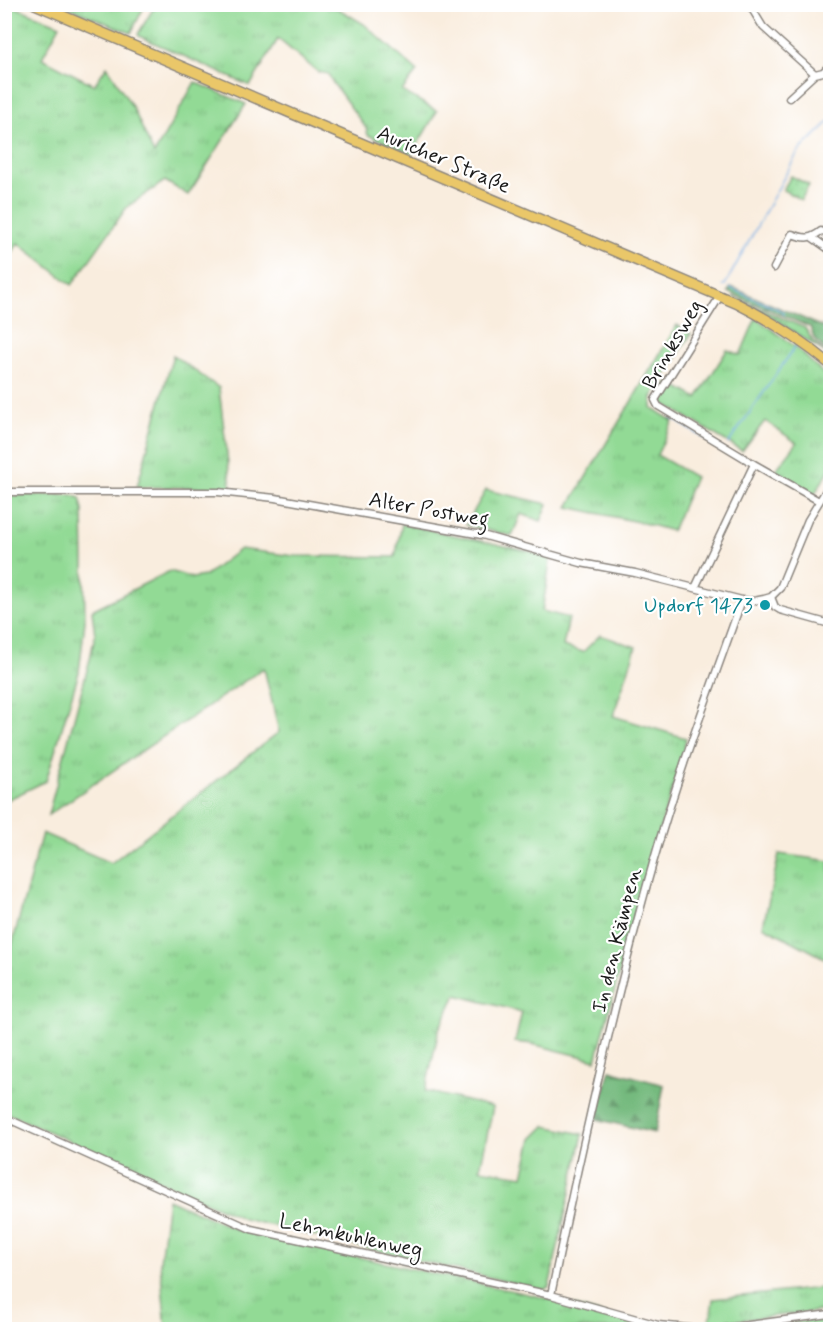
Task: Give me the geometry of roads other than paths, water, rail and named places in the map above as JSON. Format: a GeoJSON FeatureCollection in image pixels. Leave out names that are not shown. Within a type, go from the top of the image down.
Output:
{"type":"FeatureCollection","features":[{"type":"Feature","properties":{"kind":"main road","name":"Auricher Straße"},"geometry":{"type":"LineString","coordinates":[[35,4],[720,296],[774,323],[831,364]]}},
{"type":"Feature","properties":{"kind":"street"},"geometry":{"type":"LineString","coordinates":[[749,4],[763,27],[815,74]]}},
{"type":"Feature","properties":{"kind":"street"},"geometry":{"type":"LineString","coordinates":[[789,98],[815,74],[823,72],[831,64]]}},
{"type":"Feature","properties":{"kind":"street"},"geometry":{"type":"LineString","coordinates":[[813,238],[821,231],[831,236]]}},
{"type":"Feature","properties":{"kind":"street"},"geometry":{"type":"LineString","coordinates":[[774,268],[792,234],[803,238],[813,238],[831,250]]}},
{"type":"Feature","properties":{"kind":"street","name":"Brinksweg"},"geometry":{"type":"LineString","coordinates":[[720,296],[654,400],[658,406],[819,501]]}},
{"type":"Feature","properties":{"kind":"street"},"geometry":{"type":"LineString","coordinates":[[695,588],[754,464]]}},
{"type":"Feature","properties":{"kind":"street"},"geometry":{"type":"LineString","coordinates":[[831,484],[808,520],[784,581],[771,597],[775,607],[780,610],[831,624]]}},
{"type":"Feature","properties":{"kind":"street","name":"Alter Postweg"},"geometry":{"type":"LineString","coordinates":[[4,492],[218,492],[275,498],[482,535],[581,562],[636,573],[742,600],[754,601],[771,597]]}},
{"type":"Feature","properties":{"kind":"street","name":"In den Kämpen"},"geometry":{"type":"LineString","coordinates":[[551,1296],[596,1085],[653,861],[690,744],[742,600]]}},
{"type":"Feature","properties":{"kind":"street","name":"Lehmkuhlenweg"},"geometry":{"type":"LineString","coordinates":[[4,1117],[251,1230],[551,1296],[658,1325],[709,1329],[831,1314]]}},
{"type":"Feature","properties":{"kind":"waterway"},"geometry":{"type":"LineString","coordinates":[[723,285],[798,152],[830,121]]}},
{"type":"Feature","properties":{"kind":"waterway"},"geometry":{"type":"LineString","coordinates":[[730,288],[782,311],[784,315]]}},
{"type":"Feature","properties":{"kind":"waterway"},"geometry":{"type":"LineString","coordinates":[[728,444],[797,344]]}},
{"type":"Feature","properties":{"kind":"waterway"},"geometry":{"type":"LineString","coordinates":[[672,418],[724,450]]}},
{"type":"Feature","properties":{"kind":"place","name":"Updorf 1473"},"geometry":{"type":"Point","coordinates":[765,605]}}]}
